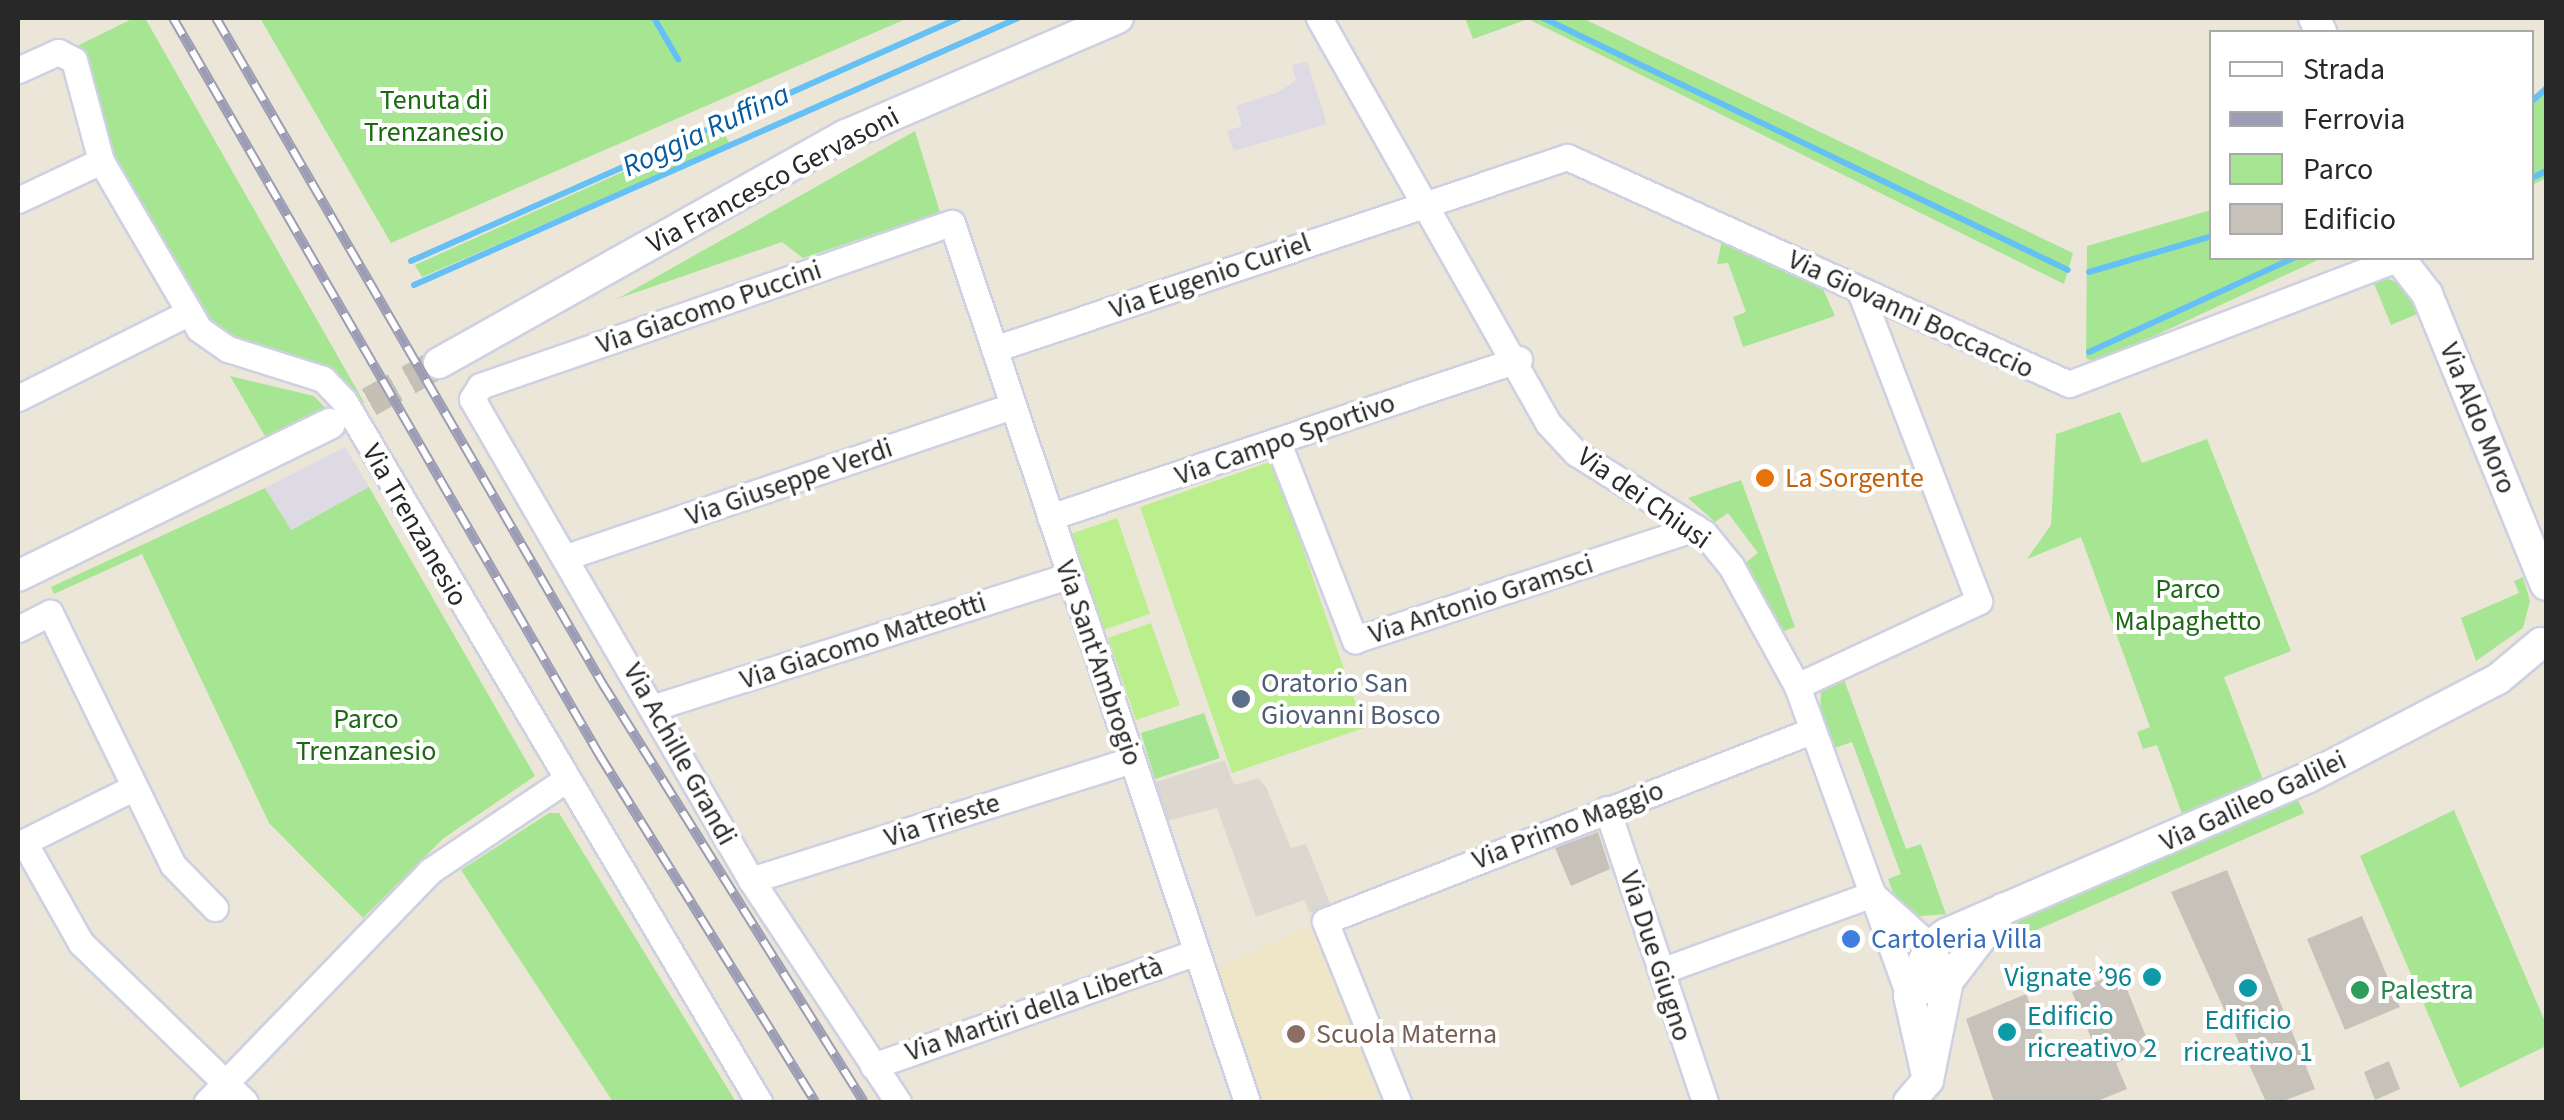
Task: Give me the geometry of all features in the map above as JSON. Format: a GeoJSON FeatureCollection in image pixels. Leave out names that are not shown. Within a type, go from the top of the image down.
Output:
{"type":"FeatureCollection","features":[{"type":"Feature","properties":{"kind":"street","name":"Via Francesco Gervasoni"},"geometry":{"type":"LineString","coordinates":[[439,364],[846,135],[1118,18]]}},
{"type":"Feature","properties":{"kind":"street","name":"Via dei Chiusi"},"geometry":{"type":"LineString","coordinates":[[1319,18],[1565,443],[1696,528],[1731,566],[1796,686],[1909,996]]}},
{"type":"Feature","properties":{"kind":"street","name":"Via Trenzanesio"},"geometry":{"type":"LineString","coordinates":[[18,70],[54,53],[70,56],[101,161],[186,314],[228,349],[334,387],[564,781],[759,1102]]}},
{"type":"Feature","properties":{"kind":"street","name":"Via Giovanni Boccaccio"},"geometry":{"type":"LineString","coordinates":[[1426,204],[1576,157],[1861,294],[2069,384],[2394,260]]}},
{"type":"Feature","properties":{"kind":"street"},"geometry":{"type":"LineString","coordinates":[[18,200],[101,161]]}},
{"type":"Feature","properties":{"kind":"street","name":"Via Eugenio Curiel"},"geometry":{"type":"LineString","coordinates":[[994,349],[1426,204]]}},
{"type":"Feature","properties":{"kind":"street","name":"Via Sant'Ambrogio"},"geometry":{"type":"LineString","coordinates":[[952,223],[1247,1102]]}},
{"type":"Feature","properties":{"kind":"street","name":"Via Giacomo Puccini"},"geometry":{"type":"LineString","coordinates":[[472,400],[480,386],[952,223]]}},
{"type":"Feature","properties":{"kind":"street","name":"Via Aldo Moro"},"geometry":{"type":"LineString","coordinates":[[2400,260],[2426,294],[2546,586]]}},
{"type":"Feature","properties":{"kind":"street"},"geometry":{"type":"LineString","coordinates":[[1796,686],[1979,602],[1861,294]]}},
{"type":"Feature","properties":{"kind":"street"},"geometry":{"type":"LineString","coordinates":[[18,398],[186,314]]}},
{"type":"Feature","properties":{"kind":"street","name":"Via Campo Sportivo"},"geometry":{"type":"LineString","coordinates":[[1050,518],[1519,358]]}},
{"type":"Feature","properties":{"kind":"street","name":"Via Achille Grandi"},"geometry":{"type":"LineString","coordinates":[[472,400],[655,707],[751,880],[898,1102]]}},
{"type":"Feature","properties":{"kind":"street","name":"Via Giuseppe Verdi"},"geometry":{"type":"LineString","coordinates":[[566,557],[1013,406]]}},
{"type":"Feature","properties":{"kind":"street"},"geometry":{"type":"LineString","coordinates":[[18,576],[330,424]]}},
{"type":"Feature","properties":{"kind":"street","name":"Via Antonio Gramsci"},"geometry":{"type":"LineString","coordinates":[[1278,443],[1345,633],[1355,640],[1696,528]]}},
{"type":"Feature","properties":{"kind":"street","name":"Via Giacomo Matteotti"},"geometry":{"type":"LineString","coordinates":[[655,707],[1070,574]]}},
{"type":"Feature","properties":{"kind":"street"},"geometry":{"type":"LineString","coordinates":[[18,629],[50,613],[173,865],[215,908]]}},
{"type":"Feature","properties":{"kind":"street","name":"Via Galileo Galilei"},"geometry":{"type":"LineString","coordinates":[[1930,946],[2004,910],[2200,828],[2545,656]]}},
{"type":"Feature","properties":{"kind":"street","name":"Via Primo Maggio"},"geometry":{"type":"LineString","coordinates":[[1398,1102],[1325,922],[1811,731]]}},
{"type":"Feature","properties":{"kind":"street","name":"Via Trieste"},"geometry":{"type":"LineString","coordinates":[[751,880],[1132,760]]}},
{"type":"Feature","properties":{"kind":"street"},"geometry":{"type":"LineString","coordinates":[[207,1102],[430,871],[564,781]]}},
{"type":"Feature","properties":{"kind":"street"},"geometry":{"type":"LineString","coordinates":[[133,788],[21,843],[81,942],[245,1102]]}},
{"type":"Feature","properties":{"kind":"street","name":"Via Due Giugno"},"geometry":{"type":"LineString","coordinates":[[1607,809],[1705,1102]]}},
{"type":"Feature","properties":{"kind":"street","name":"Via dei Chiusi"},"geometry":{"type":"LineString","coordinates":[[1872,894],[1930,946]]}},
{"type":"Feature","properties":{"kind":"street"},"geometry":{"type":"LineString","coordinates":[[1661,971],[1872,894]]}},
{"type":"Feature","properties":{"kind":"street","name":"Via Galileo Galilei"},"geometry":{"type":"LineString","coordinates":[[1948,981],[2004,910]]}},
{"type":"Feature","properties":{"kind":"street"},"geometry":{"type":"LineString","coordinates":[[1926,1095],[1948,981],[1930,946]]}},
{"type":"Feature","properties":{"kind":"street"},"geometry":{"type":"LineString","coordinates":[[1926,1095],[1909,996],[1930,946]]}},
{"type":"Feature","properties":{"kind":"street","name":"Via Martiri della Libertà"},"geometry":{"type":"LineString","coordinates":[[873,1066],[1196,952]]}},
{"type":"Feature","properties":{"kind":"street"},"geometry":{"type":"LineString","coordinates":[[1909,996],[1948,981]]}},
{"type":"Feature","properties":{"kind":"shaded area"},"geometry":{"type":"Polygon","coordinates":[[[1307,61],[1327,124],[1234,151],[1227,131],[1242,126],[1236,106],[1279,92],[1296,80],[1292,65],[1307,61]]]}},
{"type":"Feature","properties":{"kind":"shaded area"},"geometry":{"type":"Polygon","coordinates":[[[345,447],[369,487],[290,530],[265,488],[345,447]]]}},
{"type":"Feature","properties":{"kind":"shaded area"},"geometry":{"type":"Polygon","coordinates":[[[1225,760],[1234,785],[1258,778],[1266,787],[1291,848],[1306,844],[1331,906],[1310,913],[1304,900],[1256,917],[1217,808],[1162,822],[1150,784],[1225,760]]]}},
{"type":"Feature","properties":{"kind":"shaded area","name":"Scuola Materna"},"geometry":{"type":"Polygon","coordinates":[[[1317,922],[1385,1096],[1254,1102],[1211,971],[1317,922]]]}},
{"type":"Feature","properties":{"kind":"green space"},"geometry":{"type":"Polygon","coordinates":[[[134,18],[145,18],[365,404],[328,370],[247,346],[206,322],[112,158],[77,46],[134,18]]]}},
{"type":"Feature","properties":{"kind":"green space","name":"Tenuta di Trenzanesio"},"geometry":{"type":"Polygon","coordinates":[[[260,18],[908,18],[391,243],[260,18]]]}},
{"type":"Feature","properties":{"kind":"green space"},"geometry":{"type":"Polygon","coordinates":[[[1465,18],[1582,18],[2073,253],[2064,284],[1528,19],[1473,39],[1465,18]]]}},
{"type":"Feature","properties":{"kind":"green space"},"geometry":{"type":"Polygon","coordinates":[[[2546,82],[2546,178],[2534,184],[2534,101],[2546,82]]]}},
{"type":"Feature","properties":{"kind":"green space"},"geometry":{"type":"Polygon","coordinates":[[[721,128],[730,144],[422,277],[415,265],[721,128]]]}},
{"type":"Feature","properties":{"kind":"green space"},"geometry":{"type":"Polygon","coordinates":[[[915,131],[940,212],[803,258],[782,242],[617,299],[915,131]]]}},
{"type":"Feature","properties":{"kind":"green space"},"geometry":{"type":"Polygon","coordinates":[[[2209,211],[2209,260],[2318,260],[2096,363],[2086,358],[2087,246],[2209,211]]]}},
{"type":"Feature","properties":{"kind":"green space"},"geometry":{"type":"Polygon","coordinates":[[[1722,240],[1823,289],[1835,316],[1743,347],[1733,317],[1746,312],[1728,263],[1717,264],[1722,240]]]}},
{"type":"Feature","properties":{"kind":"green space"},"geometry":{"type":"Polygon","coordinates":[[[2389,279],[2410,289],[2422,312],[2391,325],[2373,281],[2389,279]]]}},
{"type":"Feature","properties":{"kind":"green space"},"geometry":{"type":"Polygon","coordinates":[[[230,376],[314,396],[329,412],[269,443],[230,376]]]}},
{"type":"Feature","properties":{"kind":"green space","name":"Parco Malpaghetto"},"geometry":{"type":"Polygon","coordinates":[[[2120,412],[2142,463],[2207,439],[2291,651],[2224,677],[2263,780],[2182,814],[2157,745],[2143,749],[2137,732],[2150,727],[2081,537],[2027,559],[2051,525],[2056,434],[2120,412]]]}},
{"type":"Feature","properties":{"kind":"green space"},"geometry":{"type":"Polygon","coordinates":[[[1273,461],[1364,728],[1232,773],[1140,507],[1273,461]]]}},
{"type":"Feature","properties":{"kind":"green space"},"geometry":{"type":"Polygon","coordinates":[[[1741,480],[1795,627],[1781,632],[1745,563],[1758,553],[1728,513],[1715,522],[1688,498],[1741,480]]]}},
{"type":"Feature","properties":{"kind":"green space","name":"Parco Trenzanesio"},"geometry":{"type":"Polygon","coordinates":[[[369,487],[535,776],[444,838],[363,918],[269,823],[142,554],[54,594],[51,587],[265,488],[291,530],[369,487]]]}},
{"type":"Feature","properties":{"kind":"green space"},"geometry":{"type":"Polygon","coordinates":[[[1117,518],[1150,614],[1103,630],[1071,534],[1117,518]]]}},
{"type":"Feature","properties":{"kind":"green space"},"geometry":{"type":"Polygon","coordinates":[[[2523,577],[2530,601],[2523,628],[2476,661],[2461,618],[2519,593],[2514,581],[2523,577]]]}},
{"type":"Feature","properties":{"kind":"green space"},"geometry":{"type":"Polygon","coordinates":[[[1151,623],[1180,705],[1136,720],[1108,638],[1151,623]]]}},
{"type":"Feature","properties":{"kind":"green space"},"geometry":{"type":"Polygon","coordinates":[[[1842,674],[1906,849],[1921,844],[1946,914],[1910,917],[1898,906],[1888,879],[1901,874],[1852,742],[1835,748],[1820,711],[1821,692],[1842,674]]]}},
{"type":"Feature","properties":{"kind":"green space"},"geometry":{"type":"Polygon","coordinates":[[[1204,713],[1220,758],[1155,779],[1141,733],[1204,713]]]}},
{"type":"Feature","properties":{"kind":"green space"},"geometry":{"type":"Polygon","coordinates":[[[2295,794],[2304,813],[1991,950],[2020,920],[2295,794]]]}},
{"type":"Feature","properties":{"kind":"green space"},"geometry":{"type":"Polygon","coordinates":[[[2454,810],[2546,1024],[2546,1046],[2460,1088],[2360,856],[2454,810]]]}},
{"type":"Feature","properties":{"kind":"green space"},"geometry":{"type":"Polygon","coordinates":[[[549,813],[559,813],[736,1102],[613,1102],[461,870],[549,813]]]}},
{"type":"Feature","properties":{"kind":"building"},"geometry":{"type":"Polygon","coordinates":[[[1598,832],[1610,869],[1571,886],[1555,848],[1598,832]]]}},
{"type":"Feature","properties":{"kind":"building","name":"Edificio ricreativo 1"},"geometry":{"type":"Polygon","coordinates":[[[2227,870],[2315,1089],[2281,1102],[2266,1102],[2171,892],[2227,870]]]}},
{"type":"Feature","properties":{"kind":"building","name":"Palestra"},"geometry":{"type":"Polygon","coordinates":[[[2362,916],[2400,1007],[2345,1030],[2307,939],[2362,916]]]}},
{"type":"Feature","properties":{"kind":"building","name":"Edificio ricreativo 2"},"geometry":{"type":"Polygon","coordinates":[[[2120,972],[2151,1049],[2116,1063],[2127,1089],[2095,1102],[1994,1102],[1966,1019],[2026,994],[2054,1061],[2094,1045],[2072,992],[2120,972]]]}},
{"type":"Feature","properties":{"kind":"building"},"geometry":{"type":"Polygon","coordinates":[[[2389,1061],[2400,1089],[2375,1100],[2364,1072],[2389,1061]]]}},
{"type":"Feature","properties":{"kind":"waterway"},"geometry":{"type":"LineString","coordinates":[[654,18],[678,59]]}},
{"type":"Feature","properties":{"kind":"waterway"},"geometry":{"type":"LineString","coordinates":[[411,261],[959,18]]}},
{"type":"Feature","properties":{"kind":"waterway","name":"Roggia Ruffina"},"geometry":{"type":"LineString","coordinates":[[414,285],[1018,18]]}},
{"type":"Feature","properties":{"kind":"waterway"},"geometry":{"type":"LineString","coordinates":[[1543,18],[2068,270]]}},
{"type":"Feature","properties":{"kind":"waterway"},"geometry":{"type":"LineString","coordinates":[[2534,99],[2546,89]]}},
{"type":"Feature","properties":{"kind":"waterway","name":"Roggia Ruffina"},"geometry":{"type":"LineString","coordinates":[[2534,177],[2546,171]]}},
{"type":"Feature","properties":{"kind":"waterway"},"geometry":{"type":"LineString","coordinates":[[2089,272],[2209,237]]}},
{"type":"Feature","properties":{"kind":"waterway","name":"Roggia Ruffina"},"geometry":{"type":"LineString","coordinates":[[2089,352],[2289,260]]}},
{"type":"Feature","properties":{"kind":"tunnel"},"geometry":{"type":"LineString","coordinates":[[330,424],[439,363]]}},
{"type":"Feature","properties":{"kind":"railway"},"geometry":{"type":"LineString","coordinates":[[173,18],[600,756],[815,1102]]}},
{"type":"Feature","properties":{"kind":"railway"},"geometry":{"type":"LineString","coordinates":[[216,18],[602,683],[864,1102]]}},
{"type":"Feature","properties":{"kind":"place","name":"La Sorgente"},"geometry":{"type":"Point","coordinates":[1765,478]}},
{"type":"Feature","properties":{"kind":"place","name":"Oratorio San Giovanni Bosco"},"geometry":{"type":"Point","coordinates":[1241,699]}},
{"type":"Feature","properties":{"kind":"place","name":"Cartoleria Villa"},"geometry":{"type":"Point","coordinates":[1851,939]}},
{"type":"Feature","properties":{"kind":"place","name":"Vignate ’96"},"geometry":{"type":"Point","coordinates":[2152,977]}},
{"type":"Feature","properties":{"kind":"place","name":"Edificio ricreativo 1"},"geometry":{"type":"Point","coordinates":[2248,988]}},
{"type":"Feature","properties":{"kind":"place","name":"Palestra"},"geometry":{"type":"Point","coordinates":[2360,990]}},
{"type":"Feature","properties":{"kind":"place","name":"Edificio ricreativo 2"},"geometry":{"type":"Point","coordinates":[2007,1032]}},
{"type":"Feature","properties":{"kind":"place","name":"Scuola Materna"},"geometry":{"type":"Point","coordinates":[1296,1034]}}]}
